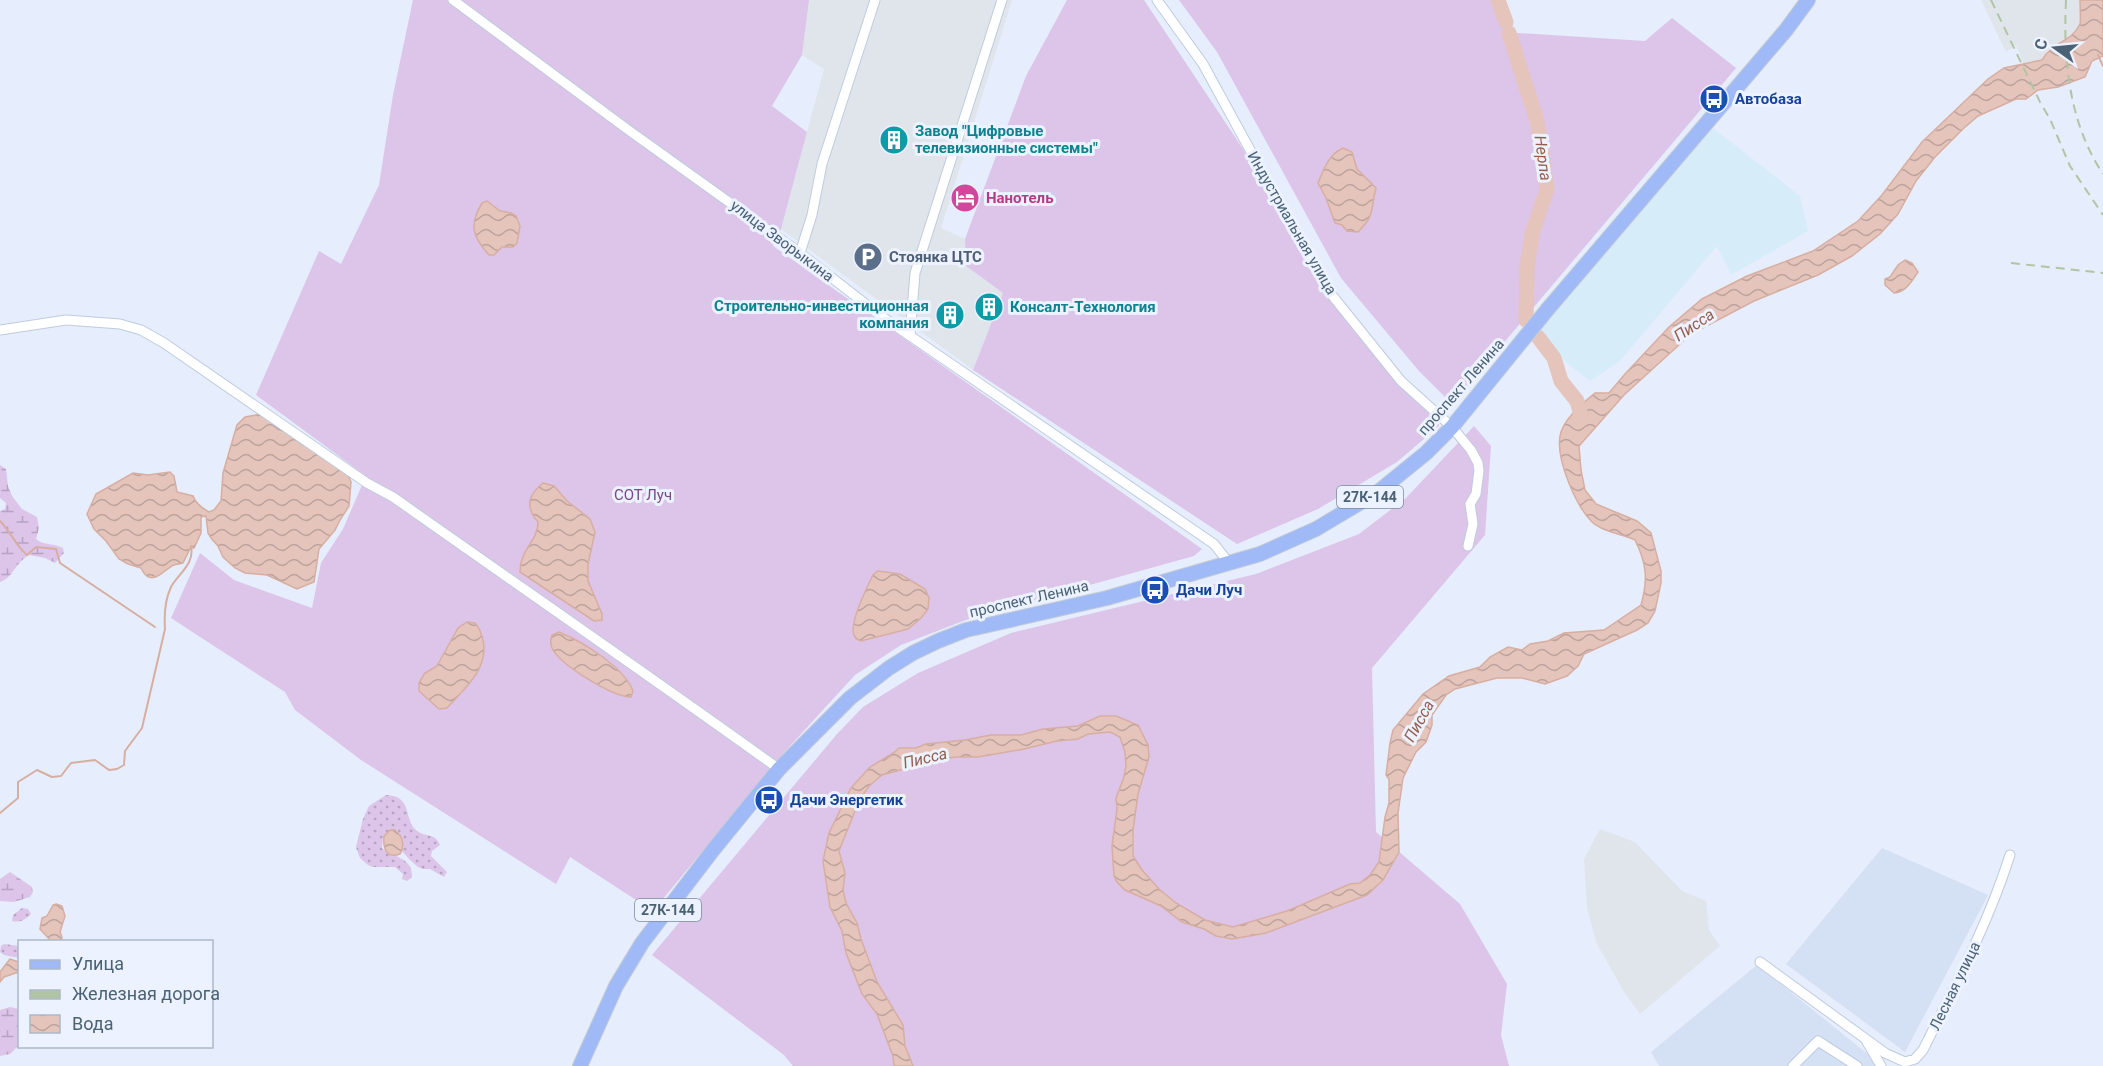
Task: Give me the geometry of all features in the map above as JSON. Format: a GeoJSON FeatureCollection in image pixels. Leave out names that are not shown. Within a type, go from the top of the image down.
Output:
{"type":"FeatureCollection","features":[{"type":"Feature","properties":{"kind":"main road","name":"проспект Ленина"},"geometry":{"type":"LineString","coordinates":[[779,769],[850,698],[913,652],[966,630],[1107,598],[1260,554],[1316,529],[1378,492],[1426,453],[1452,427],[1547,310],[1786,30],[1808,0]]}},
{"type":"Feature","properties":{"kind":"main road","name":"27К-144"},"geometry":{"type":"LineString","coordinates":[[580,1066],[616,986],[642,944],[713,850],[779,769]]}},
{"type":"Feature","properties":{"kind":"street","name":"улица Зворыкина"},"geometry":{"type":"LineString","coordinates":[[453,0],[910,336],[1214,544],[1229,564]]}},
{"type":"Feature","properties":{"kind":"street"},"geometry":{"type":"LineString","coordinates":[[800,253],[812,215],[825,155],[875,0]]}},
{"type":"Feature","properties":{"kind":"street"},"geometry":{"type":"LineString","coordinates":[[910,336],[918,263],[1002,0]]}},
{"type":"Feature","properties":{"kind":"street","name":"Индустриальная улица"},"geometry":{"type":"LineString","coordinates":[[1156,0],[1203,64],[1290,223],[1332,294],[1401,381],[1452,427],[1478,462],[1476,494],[1470,504],[1473,524],[1468,546]]}},
{"type":"Feature","properties":{"kind":"street"},"geometry":{"type":"LineString","coordinates":[[0,330],[66,320],[120,324],[148,335],[368,483],[393,497],[552,611],[657,680],[779,769]]}},
{"type":"Feature","properties":{"kind":"street","name":"Лесная улица"},"geometry":{"type":"LineString","coordinates":[[1760,962],[1885,1053],[1904,1064],[1915,1059],[1923,1050],[1972,954],[1998,895],[2010,855]]}},
{"type":"Feature","properties":{"kind":"street","name":"Лесная улица"},"geometry":{"type":"LineString","coordinates":[[1865,1038],[1881,1066]]}},
{"type":"Feature","properties":{"kind":"street"},"geometry":{"type":"LineString","coordinates":[[1793,1066],[1818,1041],[1857,1066]]}},
{"type":"Feature","properties":{"kind":"shaded area"},"geometry":{"type":"Polygon","coordinates":[[[809,0],[1012,0],[941,228],[965,239],[966,266],[1003,293],[973,370],[781,229],[824,69],[802,55],[809,0]]]}},
{"type":"Feature","properties":{"kind":"shaded area"},"geometry":{"type":"Polygon","coordinates":[[[1981,0],[2080,0],[2081,24],[2072,37],[2048,50],[2042,60],[2024,65],[2016,45],[2006,52],[1981,0]]]}},
{"type":"Feature","properties":{"kind":"shaded area"},"geometry":{"type":"Polygon","coordinates":[[[1713,128],[1800,196],[1808,231],[1731,275],[1717,246],[1619,362],[1590,381],[1534,337],[1713,128]]]}},
{"type":"Feature","properties":{"kind":"shaded area"},"geometry":{"type":"Polygon","coordinates":[[[1600,829],[1635,842],[1682,891],[1706,901],[1709,930],[1720,946],[1640,1014],[1624,992],[1596,942],[1587,907],[1584,859],[1600,829]]]}},
{"type":"Feature","properties":{"kind":"shaded area"},"geometry":{"type":"Polygon","coordinates":[[[1882,848],[1988,895],[1905,1052],[1786,964],[1882,848]]]}},
{"type":"Feature","properties":{"kind":"shaded area"},"geometry":{"type":"Polygon","coordinates":[[[1757,965],[1875,1060],[1879,1066],[1659,1066],[1651,1052],[1757,965]]]}},
{"type":"Feature","properties":{"kind":"green space","name":"СОТ Луч"},"geometry":{"type":"Polygon","coordinates":[[[413,0],[809,0],[802,55],[772,106],[807,132],[781,229],[773,246],[1202,549],[1194,556],[971,618],[901,645],[855,675],[779,758],[653,911],[570,857],[556,884],[361,760],[295,710],[285,692],[171,618],[200,553],[234,580],[312,608],[321,563],[343,529],[366,476],[256,395],[319,251],[341,264],[379,185],[393,95],[413,0]]]}},
{"type":"Feature","properties":{"kind":"green space"},"geometry":{"type":"Polygon","coordinates":[[[1067,0],[1144,0],[1243,149],[1298,248],[1341,311],[1436,412],[1439,426],[1397,462],[1318,509],[1237,544],[973,370],[1003,293],[966,266],[965,239],[1026,76],[1067,0]]]}},
{"type":"Feature","properties":{"kind":"green space"},"geometry":{"type":"Polygon","coordinates":[[[1179,0],[1496,0],[1504,32],[1645,41],[1672,18],[1736,68],[1452,404],[1419,371],[1341,278],[1217,52],[1179,0]]]}},
{"type":"Feature","properties":{"kind":"green space"},"geometry":{"type":"Polygon","coordinates":[[[1474,426],[1491,446],[1485,535],[1372,668],[1376,832],[1460,904],[1507,984],[1501,1035],[1509,1066],[793,1066],[784,1055],[652,955],[837,734],[863,707],[918,673],[1011,633],[1256,574],[1359,534],[1406,498],[1474,426]]]}},
{"type":"Feature","properties":{"kind":"green space"},"geometry":{"type":"Polygon","coordinates":[[[0,465],[6,469],[12,496],[22,509],[37,517],[39,528],[36,539],[42,543],[63,548],[64,553],[55,563],[45,558],[29,555],[5,580],[0,582],[0,511],[5,509],[6,503],[0,498],[0,465]]]}},
{"type":"Feature","properties":{"kind":"green space"},"geometry":{"type":"Polygon","coordinates":[[[386,795],[395,796],[404,803],[416,830],[438,841],[440,845],[432,851],[431,856],[447,872],[444,877],[430,869],[418,867],[410,860],[402,851],[400,834],[397,830],[391,830],[383,838],[382,848],[409,865],[412,877],[407,881],[402,879],[403,874],[395,867],[373,867],[360,858],[356,847],[363,819],[369,806],[386,795]]]}},
{"type":"Feature","properties":{"kind":"green space"},"geometry":{"type":"Polygon","coordinates":[[[10,872],[32,887],[33,892],[30,897],[14,902],[0,901],[0,879],[10,872]]]}},
{"type":"Feature","properties":{"kind":"green space"},"geometry":{"type":"Polygon","coordinates":[[[22,908],[28,909],[31,914],[22,921],[12,921],[13,915],[22,908]]]}},
{"type":"Feature","properties":{"kind":"green space"},"geometry":{"type":"Polygon","coordinates":[[[4,944],[18,946],[18,958],[4,955],[0,952],[4,944]]]}},
{"type":"Feature","properties":{"kind":"green space"},"geometry":{"type":"Polygon","coordinates":[[[10,1007],[18,1009],[18,1046],[10,1054],[0,1056],[0,1010],[10,1007]]]}},
{"type":"Feature","properties":{"kind":"water","name":"Писса"},"geometry":{"type":"Polygon","coordinates":[[[2080,0],[2103,0],[2103,56],[2092,61],[2085,77],[2058,87],[2038,90],[2026,99],[2016,99],[1978,116],[1935,157],[1916,181],[1898,214],[1880,234],[1852,256],[1818,275],[1754,301],[1691,334],[1624,395],[1579,446],[1585,490],[1596,504],[1637,521],[1651,533],[1661,571],[1655,611],[1648,623],[1637,630],[1584,654],[1578,666],[1567,676],[1545,684],[1522,678],[1497,678],[1455,689],[1446,695],[1432,715],[1432,725],[1426,742],[1416,752],[1403,778],[1398,813],[1399,852],[1383,880],[1367,895],[1266,933],[1232,939],[1216,936],[1204,929],[1182,922],[1161,906],[1125,890],[1114,876],[1112,846],[1117,809],[1116,798],[1126,766],[1125,752],[1120,737],[1110,732],[1088,734],[1078,739],[978,757],[955,757],[933,761],[882,775],[869,786],[859,801],[839,851],[845,873],[843,890],[846,903],[857,923],[877,982],[903,1025],[905,1046],[913,1066],[894,1066],[893,1056],[877,1014],[862,994],[846,953],[842,931],[830,907],[823,861],[829,833],[851,788],[870,767],[899,748],[916,748],[926,744],[991,735],[1021,735],[1043,729],[1078,726],[1100,716],[1116,716],[1138,725],[1148,745],[1149,757],[1138,794],[1133,830],[1133,856],[1159,889],[1176,903],[1205,920],[1233,927],[1287,911],[1350,884],[1360,883],[1370,875],[1379,862],[1389,803],[1389,779],[1386,775],[1393,730],[1423,694],[1449,676],[1480,667],[1490,657],[1508,647],[1522,650],[1530,644],[1548,641],[1564,633],[1604,630],[1641,605],[1645,588],[1645,572],[1635,540],[1607,531],[1592,522],[1568,482],[1561,457],[1560,436],[1569,418],[1595,393],[1609,393],[1669,327],[1702,299],[1747,276],[1813,251],[1858,221],[1882,195],[1922,142],[1988,79],[2004,68],[2042,60],[2047,53],[2072,35],[2080,24],[2080,0]]]}},
{"type":"Feature","properties":{"kind":"water"},"geometry":{"type":"Polygon","coordinates":[[[1343,148],[1352,152],[1357,169],[1376,188],[1372,212],[1358,232],[1347,231],[1342,225],[1335,223],[1318,183],[1330,158],[1343,148]]]}},
{"type":"Feature","properties":{"kind":"water"},"geometry":{"type":"Polygon","coordinates":[[[487,201],[500,211],[516,216],[520,226],[517,243],[513,247],[502,247],[494,255],[489,255],[483,248],[474,230],[478,211],[482,203],[487,201]]]}},
{"type":"Feature","properties":{"kind":"water"},"geometry":{"type":"Polygon","coordinates":[[[1905,260],[1912,263],[1918,272],[1905,288],[1894,293],[1885,285],[1885,279],[1890,277],[1898,265],[1905,260]]]}},
{"type":"Feature","properties":{"kind":"water"},"geometry":{"type":"Polygon","coordinates":[[[261,414],[347,472],[351,482],[349,506],[335,530],[319,549],[314,582],[297,589],[267,575],[245,573],[235,568],[223,557],[208,533],[206,516],[201,517],[201,533],[183,563],[174,565],[158,576],[149,577],[141,568],[119,559],[94,529],[87,514],[96,494],[133,473],[148,475],[170,472],[174,476],[177,492],[193,496],[200,506],[209,512],[214,510],[221,501],[223,473],[237,425],[245,417],[261,414]]]}},
{"type":"Feature","properties":{"kind":"water"},"geometry":{"type":"Polygon","coordinates":[[[543,483],[554,486],[567,501],[590,519],[595,532],[588,564],[588,581],[602,614],[602,620],[594,621],[520,572],[523,557],[537,529],[538,522],[530,506],[531,497],[543,483]]]}},
{"type":"Feature","properties":{"kind":"water"},"geometry":{"type":"Polygon","coordinates":[[[878,571],[900,574],[925,589],[929,598],[928,609],[908,629],[861,641],[854,636],[854,622],[873,575],[878,571]]]}},
{"type":"Feature","properties":{"kind":"water"},"geometry":{"type":"Polygon","coordinates":[[[467,622],[475,623],[480,631],[484,650],[482,660],[468,685],[447,708],[439,709],[419,691],[419,683],[425,673],[437,666],[458,628],[467,622]]]}},
{"type":"Feature","properties":{"kind":"water"},"geometry":{"type":"Polygon","coordinates":[[[559,632],[591,649],[612,664],[628,682],[633,691],[631,697],[600,686],[565,663],[551,645],[552,635],[559,632]]]}},
{"type":"Feature","properties":{"kind":"water"},"geometry":{"type":"Polygon","coordinates":[[[390,830],[398,832],[401,838],[403,844],[400,854],[391,855],[386,851],[384,836],[390,830]]]}},
{"type":"Feature","properties":{"kind":"water"},"geometry":{"type":"Polygon","coordinates":[[[53,905],[62,906],[65,916],[60,932],[61,940],[50,940],[40,929],[42,918],[47,916],[53,905]]]}},
{"type":"Feature","properties":{"kind":"water"},"geometry":{"type":"Polygon","coordinates":[[[10,959],[18,962],[18,972],[4,977],[0,982],[0,972],[10,959]]]}},
{"type":"Feature","properties":{"kind":"waterway","name":"Нерпа"},"geometry":{"type":"LineString","coordinates":[[1498,0],[1506,22]]}},
{"type":"Feature","properties":{"kind":"waterway","name":"Нерпа"},"geometry":{"type":"LineString","coordinates":[[1509,33],[1537,121],[1547,189],[1532,234],[1527,268],[1526,320]]}},
{"type":"Feature","properties":{"kind":"waterway"},"geometry":{"type":"LineString","coordinates":[[2098,55],[2103,66]]}},
{"type":"Feature","properties":{"kind":"waterway","name":"Нерпа"},"geometry":{"type":"LineString","coordinates":[[1538,337],[1554,358],[1561,381],[1577,401],[1582,419]]}},
{"type":"Feature","properties":{"kind":"waterway"},"geometry":{"type":"LineString","coordinates":[[0,521],[27,555],[36,547],[56,549],[60,563],[155,627]]}},
{"type":"Feature","properties":{"kind":"waterway"},"geometry":{"type":"LineString","coordinates":[[0,813],[18,798],[18,782],[37,770],[52,777],[61,776],[71,763],[95,760],[109,770],[124,765],[125,751],[142,728],[165,629],[167,597],[171,587],[191,558],[191,546]]}},
{"type":"Feature","properties":{"kind":"railway"},"geometry":{"type":"LineString","coordinates":[[1991,0],[2050,119],[2070,166],[2103,215]]}},
{"type":"Feature","properties":{"kind":"railway"},"geometry":{"type":"LineString","coordinates":[[2066,0],[2067,68],[2071,90],[2082,134],[2103,174]]}},
{"type":"Feature","properties":{"kind":"railway"},"geometry":{"type":"LineString","coordinates":[[2011,263],[2103,273]]}},
{"type":"Feature","properties":{"kind":"place","name":"Автобаза"},"geometry":{"type":"Point","coordinates":[1714,99]}},
{"type":"Feature","properties":{"kind":"place","name":"Завод \"Цифровые телевизионные системы\""},"geometry":{"type":"Point","coordinates":[894,140]}},
{"type":"Feature","properties":{"kind":"place","name":"Нанотель"},"geometry":{"type":"Point","coordinates":[965,198]}},
{"type":"Feature","properties":{"kind":"place","name":"Стоянка ЦТС"},"geometry":{"type":"Point","coordinates":[868,257]}},
{"type":"Feature","properties":{"kind":"place","name":"Консалт-Технология"},"geometry":{"type":"Point","coordinates":[989,307]}},
{"type":"Feature","properties":{"kind":"place","name":"Строительно-инвестиционная компания"},"geometry":{"type":"Point","coordinates":[950,315]}},
{"type":"Feature","properties":{"kind":"place","name":"Дачи Луч"},"geometry":{"type":"Point","coordinates":[1155,590]}},
{"type":"Feature","properties":{"kind":"place","name":"Дачи Энергетик"},"geometry":{"type":"Point","coordinates":[769,800]}}]}
